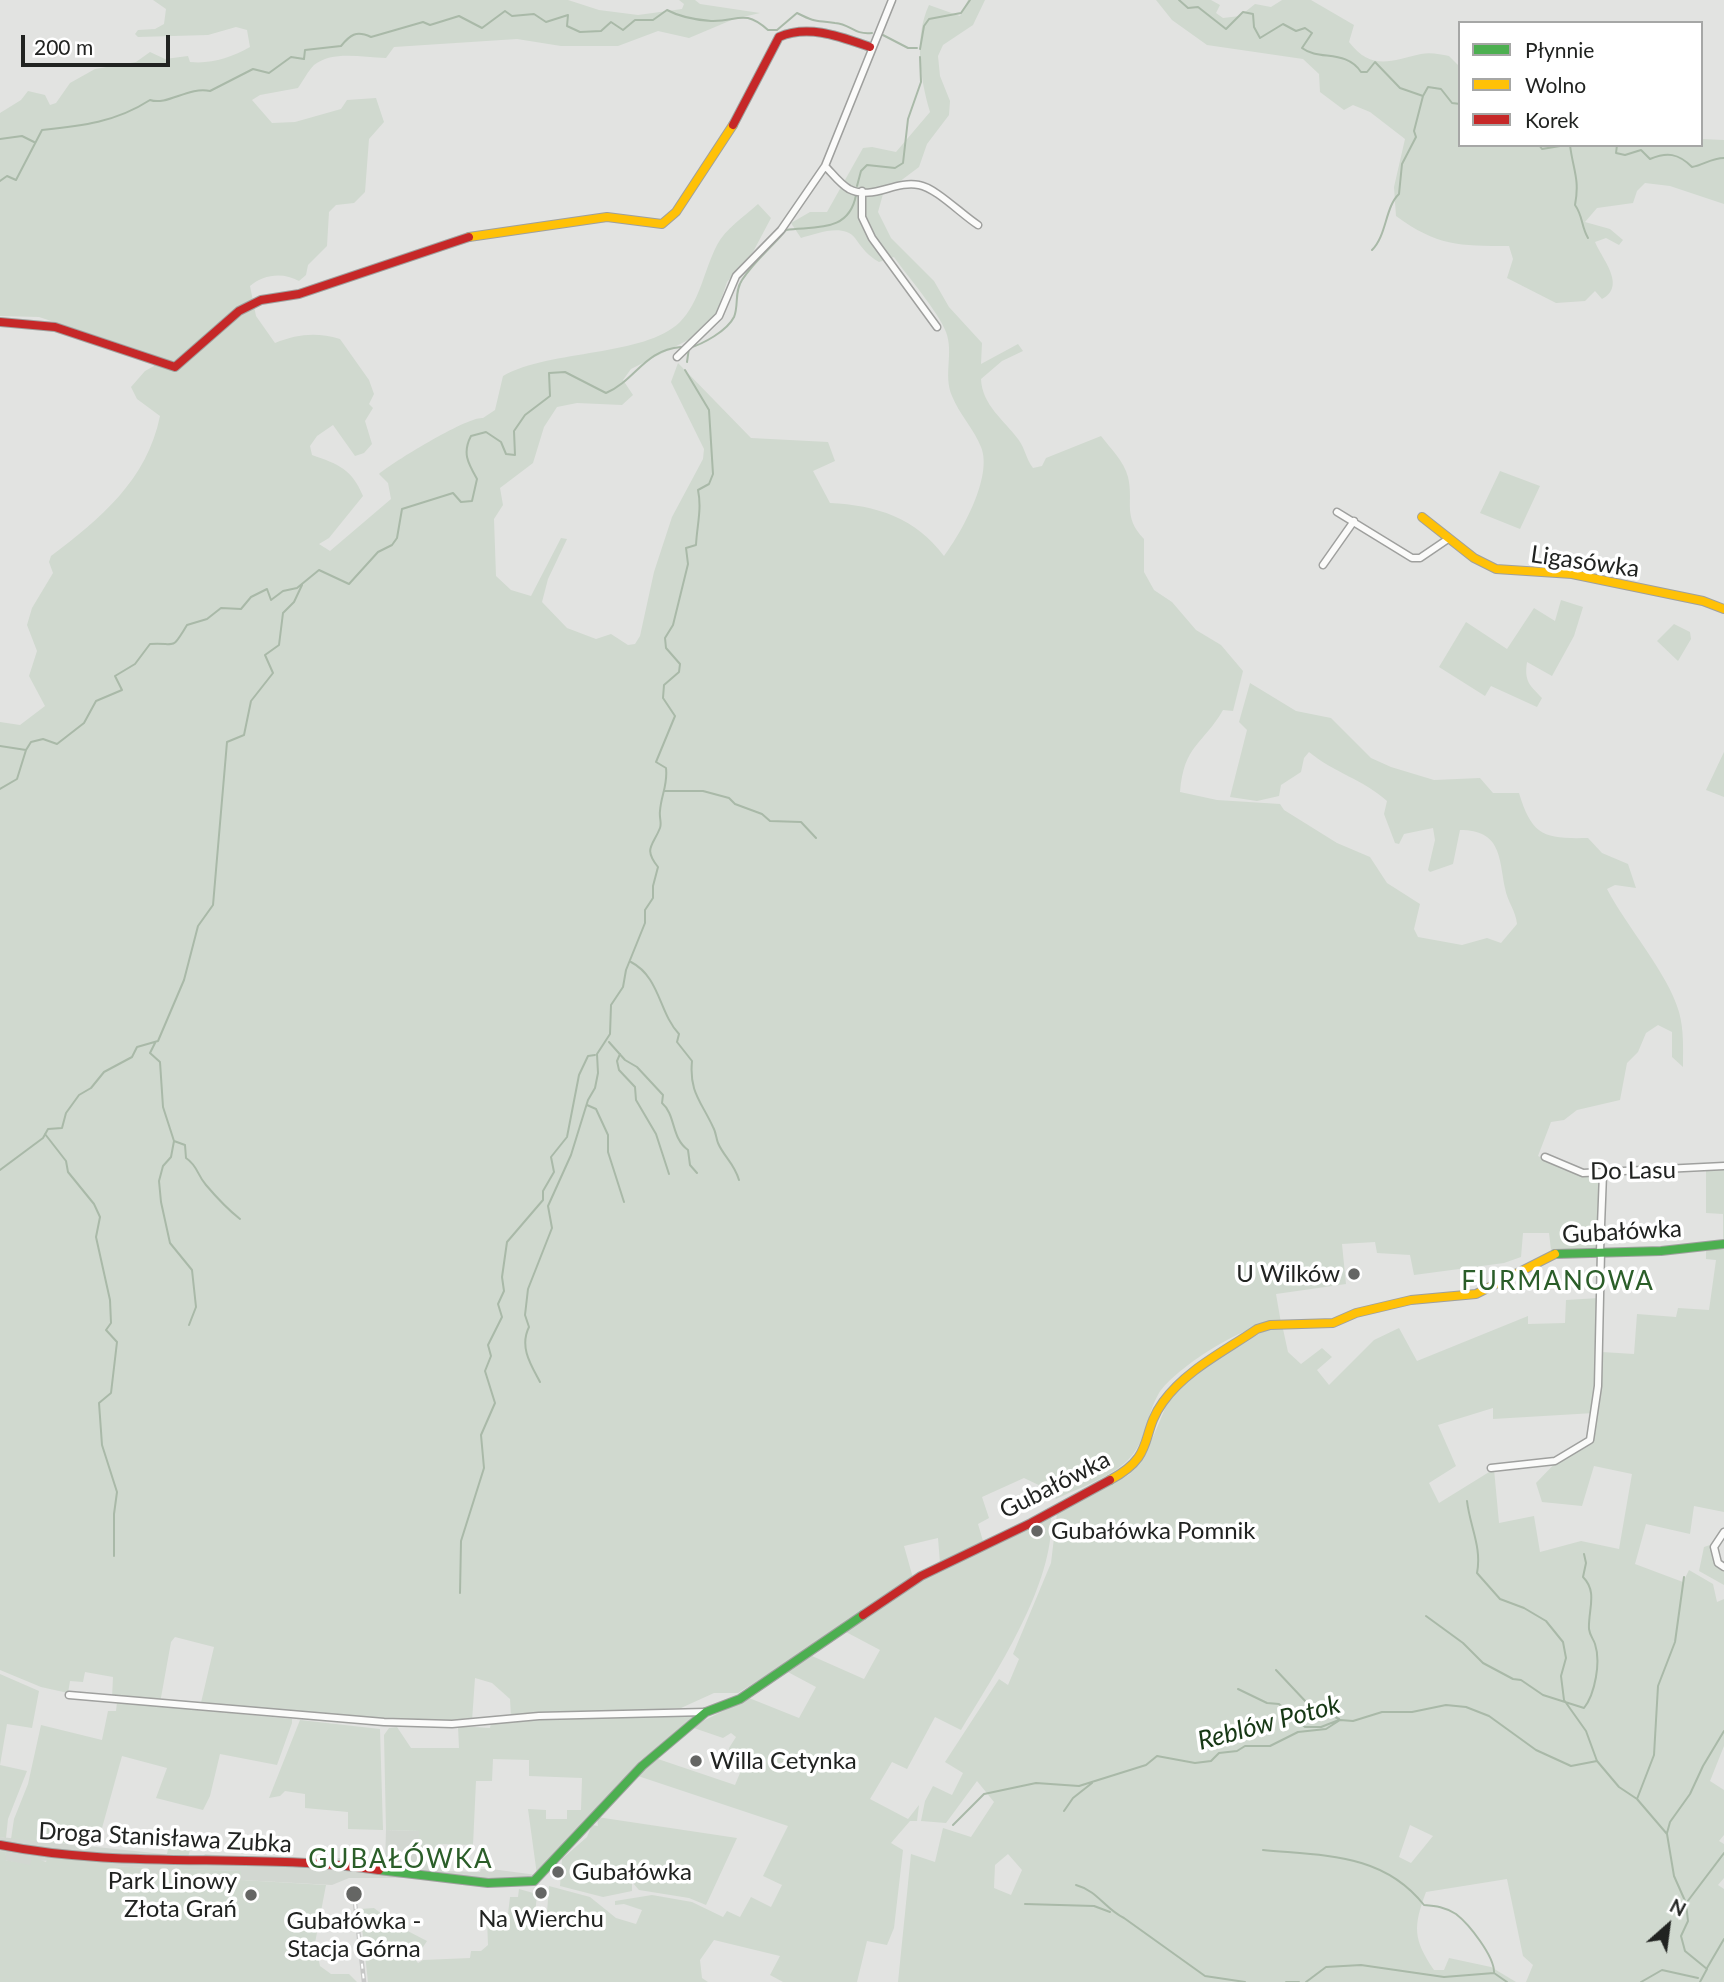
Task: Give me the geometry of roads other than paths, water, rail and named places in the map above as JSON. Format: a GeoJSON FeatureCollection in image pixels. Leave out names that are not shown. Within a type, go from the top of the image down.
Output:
{"type":"FeatureCollection","features":[{"type":"Feature","properties":{"kind":"street"},"geometry":{"type":"LineString","coordinates":[[677,357],[719,316],[736,276],[774,238],[825,166],[870,47],[892,0]]}},
{"type":"Feature","properties":{"kind":"street"},"geometry":{"type":"LineString","coordinates":[[0,322],[55,327],[175,367],[197,351],[239,311],[261,300],[299,294],[481,233],[607,217],[662,224],[672,218],[721,149],[768,64],[779,37],[811,32],[870,47]]}},
{"type":"Feature","properties":{"kind":"street"},"geometry":{"type":"LineString","coordinates":[[825,166],[850,189],[873,193],[895,184],[919,185],[931,189],[978,225]]}},
{"type":"Feature","properties":{"kind":"street"},"geometry":{"type":"LineString","coordinates":[[862,191],[862,217],[872,238],[937,327]]}},
{"type":"Feature","properties":{"kind":"street"},"geometry":{"type":"LineString","coordinates":[[1337,512],[1412,558],[1423,556],[1448,538]]}},
{"type":"Feature","properties":{"kind":"street","name":"Ligasówka"},"geometry":{"type":"LineString","coordinates":[[1422,517],[1474,558],[1496,569],[1572,575],[1703,601],[1724,609]]}},
{"type":"Feature","properties":{"kind":"street"},"geometry":{"type":"LineString","coordinates":[[1323,565],[1354,521]]}},
{"type":"Feature","properties":{"kind":"street","name":"Do Lasu"},"geometry":{"type":"LineString","coordinates":[[1545,1157],[1572,1171],[1603,1174],[1724,1166]]}},
{"type":"Feature","properties":{"kind":"street"},"geometry":{"type":"LineString","coordinates":[[1491,1468],[1555,1461],[1590,1440],[1594,1430],[1600,1359],[1603,1174]]}},
{"type":"Feature","properties":{"kind":"street","name":"Gubałówka"},"geometry":{"type":"LineString","coordinates":[[69,1695],[411,1723],[706,1712],[740,1699],[921,1576],[970,1550],[1031,1523],[1127,1471],[1146,1449],[1161,1404],[1184,1378],[1257,1329],[1270,1325],[1333,1323],[1356,1313],[1411,1300],[1476,1294],[1531,1263],[1556,1253],[1661,1251],[1724,1244]]}},
{"type":"Feature","properties":{"kind":"street"},"geometry":{"type":"LineString","coordinates":[[1724,1532],[1714,1547],[1718,1563],[1724,1567]]}},
{"type":"Feature","properties":{"kind":"street","name":"Gubałówka"},"geometry":{"type":"LineString","coordinates":[[593,1817],[642,1766],[706,1712]]}},
{"type":"Feature","properties":{"kind":"street","name":"Droga Stanisława Zubka"},"geometry":{"type":"LineString","coordinates":[[0,1845],[65,1856],[150,1861],[336,1864],[461,1879],[521,1883],[534,1881],[593,1817]]}},
{"type":"Feature","properties":{"kind":"waterway"},"geometry":{"type":"LineString","coordinates":[[920,49],[924,26],[929,19],[961,13],[970,0]]}},
{"type":"Feature","properties":{"kind":"waterway"},"geometry":{"type":"LineString","coordinates":[[1179,0],[1188,8],[1198,7],[1226,29],[1243,12],[1253,14],[1254,27],[1260,38],[1283,24],[1296,31],[1305,28],[1312,33],[1302,48],[1309,52],[1348,60],[1361,72],[1367,72],[1375,62],[1400,88],[1423,96],[1428,87],[1441,89],[1452,103],[1458,104]]}},
{"type":"Feature","properties":{"kind":"waterway"},"geometry":{"type":"LineString","coordinates":[[0,181],[7,176],[16,180],[42,130],[85,125],[111,118],[150,100],[164,100],[194,91],[210,91],[253,69],[269,73],[291,57],[304,59],[305,50],[341,46],[354,35],[371,37],[423,22],[430,25],[459,16],[482,28],[505,11],[512,16],[534,14],[546,22],[568,15],[567,26],[580,32],[601,31],[611,22],[623,30],[635,20],[653,20],[667,10],[706,21],[752,19],[768,30],[777,30],[797,13],[812,20],[872,33]]}},
{"type":"Feature","properties":{"kind":"waterway"},"geometry":{"type":"LineString","coordinates":[[881,34],[908,48],[917,48]]}},
{"type":"Feature","properties":{"kind":"waterway"},"geometry":{"type":"LineString","coordinates":[[857,186],[861,171],[867,165],[895,168],[903,163],[908,119],[921,82],[920,57]]}},
{"type":"Feature","properties":{"kind":"waterway"},"geometry":{"type":"LineString","coordinates":[[1372,250],[1381,237],[1391,206],[1399,194],[1402,164],[1416,137],[1414,131],[1423,96]]}},
{"type":"Feature","properties":{"kind":"waterway"},"geometry":{"type":"LineString","coordinates":[[0,139],[22,136],[34,142]]}},
{"type":"Feature","properties":{"kind":"waterway"},"geometry":{"type":"LineString","coordinates":[[1540,147],[1554,147]]}},
{"type":"Feature","properties":{"kind":"waterway"},"geometry":{"type":"LineString","coordinates":[[1570,147],[1576,181],[1575,205],[1588,238]]}},
{"type":"Feature","properties":{"kind":"waterway"},"geometry":{"type":"LineString","coordinates":[[1617,147],[1616,153],[1625,155],[1641,150],[1650,159],[1672,155],[1692,167],[1724,158]]}},
{"type":"Feature","properties":{"kind":"waterway"},"geometry":{"type":"LineString","coordinates":[[687,362],[689,348],[714,336],[731,322],[742,280],[786,230],[838,222],[846,216],[856,195]]}},
{"type":"Feature","properties":{"kind":"waterway"},"geometry":{"type":"LineString","coordinates":[[0,746],[26,750],[31,742],[43,739],[57,744],[84,723],[96,701],[122,690],[115,676],[135,664],[150,644],[172,644],[187,625],[207,619],[221,608],[241,609],[251,597],[267,589],[271,600],[283,591],[297,588],[319,570],[349,584],[378,552],[392,545],[397,538],[402,509],[453,493],[461,502],[472,501],[477,479],[467,458],[471,436],[486,432],[501,442],[506,454],[515,455],[514,431],[525,415],[550,396],[549,373],[565,372],[606,393],[625,381],[649,359],[668,349],[681,347]]}},
{"type":"Feature","properties":{"kind":"waterway"},"geometry":{"type":"LineString","coordinates":[[540,1382],[530,1362],[525,1342],[529,1327],[525,1315],[528,1289],[552,1228],[548,1206],[571,1155],[588,1100],[595,1088],[598,1073],[597,1054],[610,1034],[611,1005],[623,987],[626,970],[645,923],[645,910],[653,898],[658,867],[650,851],[661,826],[660,813],[666,768],[656,762],[675,716],[663,698],[664,685],[679,672],[680,664],[666,648],[665,638],[673,625],[688,564],[686,548],[696,545],[698,490],[709,484],[713,474],[709,410],[685,370]]}},
{"type":"Feature","properties":{"kind":"waterway"},"geometry":{"type":"LineString","coordinates":[[0,1170],[43,1138],[48,1129],[62,1128],[66,1113],[79,1095],[91,1088],[104,1072],[132,1057],[137,1047],[158,1041],[184,980],[198,926],[213,905],[227,742],[244,735],[251,701],[273,673],[265,655],[279,645],[283,613],[294,602],[302,585]]}},
{"type":"Feature","properties":{"kind":"waterway"},"geometry":{"type":"LineString","coordinates":[[0,789],[17,779],[26,750]]}},
{"type":"Feature","properties":{"kind":"waterway"},"geometry":{"type":"LineString","coordinates":[[664,791],[703,791],[729,798],[735,804],[762,814],[770,821],[801,822],[816,838]]}},
{"type":"Feature","properties":{"kind":"waterway"},"geometry":{"type":"LineString","coordinates":[[631,962],[648,977],[679,1034],[677,1042],[692,1061],[692,1081],[697,1096],[714,1129],[720,1148],[739,1180]]}},
{"type":"Feature","properties":{"kind":"waterway"},"geometry":{"type":"LineString","coordinates":[[609,1042],[663,1095],[662,1103],[670,1114],[679,1139],[688,1150],[690,1165],[697,1173]]}},
{"type":"Feature","properties":{"kind":"waterway"},"geometry":{"type":"LineString","coordinates":[[155,1043],[150,1053],[160,1062],[163,1107],[174,1141],[171,1157],[163,1166],[159,1181],[161,1202],[170,1243],[192,1270],[196,1307],[189,1325]]}},
{"type":"Feature","properties":{"kind":"waterway"},"geometry":{"type":"LineString","coordinates":[[620,1054],[617,1061],[619,1070],[635,1087],[636,1100],[656,1134],[669,1174]]}},
{"type":"Feature","properties":{"kind":"waterway"},"geometry":{"type":"LineString","coordinates":[[460,1593],[461,1541],[484,1468],[481,1435],[495,1403],[485,1371],[491,1356],[488,1345],[502,1317],[498,1304],[504,1291],[502,1277],[507,1242],[543,1200],[543,1191],[554,1172],[551,1157],[567,1137],[579,1075],[588,1056],[595,1055]]}},
{"type":"Feature","properties":{"kind":"waterway"},"geometry":{"type":"LineString","coordinates":[[587,1105],[596,1109],[608,1135],[608,1152],[624,1202]]}},
{"type":"Feature","properties":{"kind":"waterway"},"geometry":{"type":"LineString","coordinates":[[45,1134],[66,1161],[68,1172],[94,1204],[100,1217],[96,1237],[110,1300],[111,1323],[106,1330],[117,1342],[111,1393],[99,1403],[102,1445],[117,1492],[114,1556]]}},
{"type":"Feature","properties":{"kind":"waterway"},"geometry":{"type":"LineString","coordinates":[[174,1141],[185,1145],[186,1158],[203,1181],[240,1219]]}},
{"type":"Feature","properties":{"kind":"waterway"},"geometry":{"type":"LineString","coordinates":[[1467,1501],[1477,1546],[1477,1573],[1500,1599],[1524,1608],[1546,1621],[1563,1642],[1566,1658],[1561,1676],[1564,1700],[1586,1731],[1597,1761],[1619,1787],[1637,1799],[1667,1834],[1674,1876],[1686,1903],[1688,1921],[1681,1936],[1685,1951],[1707,1969],[1700,1982]]}},
{"type":"Feature","properties":{"kind":"waterway"},"geometry":{"type":"LineString","coordinates":[[1426,1616],[1463,1643],[1483,1663],[1513,1679],[1521,1680],[1543,1695],[1584,1708],[1594,1686],[1597,1668],[1597,1651],[1589,1629],[1591,1595],[1588,1583],[1583,1577],[1586,1563],[1584,1554]]}},
{"type":"Feature","properties":{"kind":"waterway"},"geometry":{"type":"LineString","coordinates":[[1637,1799],[1654,1755],[1658,1686],[1675,1642],[1684,1577]]}},
{"type":"Feature","properties":{"kind":"waterway"},"geometry":{"type":"LineString","coordinates":[[1276,1670],[1307,1703],[1339,1719]]}},
{"type":"Feature","properties":{"kind":"waterway"},"geometry":{"type":"LineString","coordinates":[[1238,1689],[1267,1703],[1279,1704],[1305,1727],[1321,1727],[1339,1720]]}},
{"type":"Feature","properties":{"kind":"waterway","name":"Reblów Potok"},"geometry":{"type":"LineString","coordinates":[[953,1825],[984,1794],[1036,1783],[1079,1786],[1146,1765],[1157,1756],[1195,1763],[1211,1761],[1219,1753],[1237,1751],[1245,1746],[1270,1746],[1298,1732],[1326,1729],[1340,1720],[1353,1721],[1382,1712],[1412,1712],[1446,1705],[1466,1707],[1489,1716],[1536,1750],[1571,1766],[1597,1761]]}},
{"type":"Feature","properties":{"kind":"waterway"},"geometry":{"type":"LineString","coordinates":[[1667,1833],[1670,1822],[1690,1794],[1724,1731]]}},
{"type":"Feature","properties":{"kind":"waterway"},"geometry":{"type":"LineString","coordinates":[[1064,1811],[1073,1798],[1092,1783]]}},
{"type":"Feature","properties":{"kind":"waterway"},"geometry":{"type":"LineString","coordinates":[[1263,1850],[1351,1860],[1390,1875],[1408,1888],[1424,1905],[1444,1908],[1456,1914],[1486,1950],[1494,1973]]}},
{"type":"Feature","properties":{"kind":"waterway"},"geometry":{"type":"LineString","coordinates":[[1687,1902],[1724,1853]]}},
{"type":"Feature","properties":{"kind":"waterway"},"geometry":{"type":"LineString","coordinates":[[1076,1885],[1090,1891],[1117,1914],[1205,1976],[1245,1982]]}},
{"type":"Feature","properties":{"kind":"waterway"},"geometry":{"type":"LineString","coordinates":[[1025,1904],[1094,1906],[1110,1912]]}},
{"type":"Feature","properties":{"kind":"waterway"},"geometry":{"type":"LineString","coordinates":[[1707,1968],[1724,1939]]}},
{"type":"Feature","properties":{"kind":"waterway"},"geometry":{"type":"LineString","coordinates":[[1306,1982],[1326,1967],[1361,1965],[1444,1977],[1494,1973],[1507,1982]]}},
{"type":"Feature","properties":{"kind":"waterway"},"geometry":{"type":"LineString","coordinates":[[1641,1982],[1662,1970],[1698,1978]]}},
{"type":"Feature","properties":{"kind":"waterway"},"geometry":{"type":"LineString","coordinates":[[1286,1982],[1299,1982]]}},
{"type":"Feature","properties":{"kind":"railway"},"geometry":{"type":"LineString","coordinates":[[354,1894],[364,1982]]}},
{"type":"Feature","properties":{"kind":"place","name":"U Wilków"},"geometry":{"type":"Point","coordinates":[1354,1274]}},
{"type":"Feature","properties":{"kind":"place","name":"Gubałówka Pomnik"},"geometry":{"type":"Point","coordinates":[1037,1531]}},
{"type":"Feature","properties":{"kind":"place","name":"Willa Cetynka"},"geometry":{"type":"Point","coordinates":[696,1761]}},
{"type":"Feature","properties":{"kind":"place","name":"Gubałówka"},"geometry":{"type":"Point","coordinates":[558,1872]}},
{"type":"Feature","properties":{"kind":"place","name":"Na Wierchu"},"geometry":{"type":"Point","coordinates":[541,1893]}},
{"type":"Feature","properties":{"kind":"place","name":"Gubałówka - Stacja Górna"},"geometry":{"type":"Point","coordinates":[354,1894]}},
{"type":"Feature","properties":{"kind":"place","name":"Park Linowy Złota Grań"},"geometry":{"type":"Point","coordinates":[251,1895]}},
{"type":"Feature","properties":{"kind":"district","name":"FURMANOWA"},"geometry":{"type":"Point","coordinates":[1558,1282]}},
{"type":"Feature","properties":{"kind":"district","name":"GUBAŁÓWKA"},"geometry":{"type":"Point","coordinates":[401,1860]}}]}
